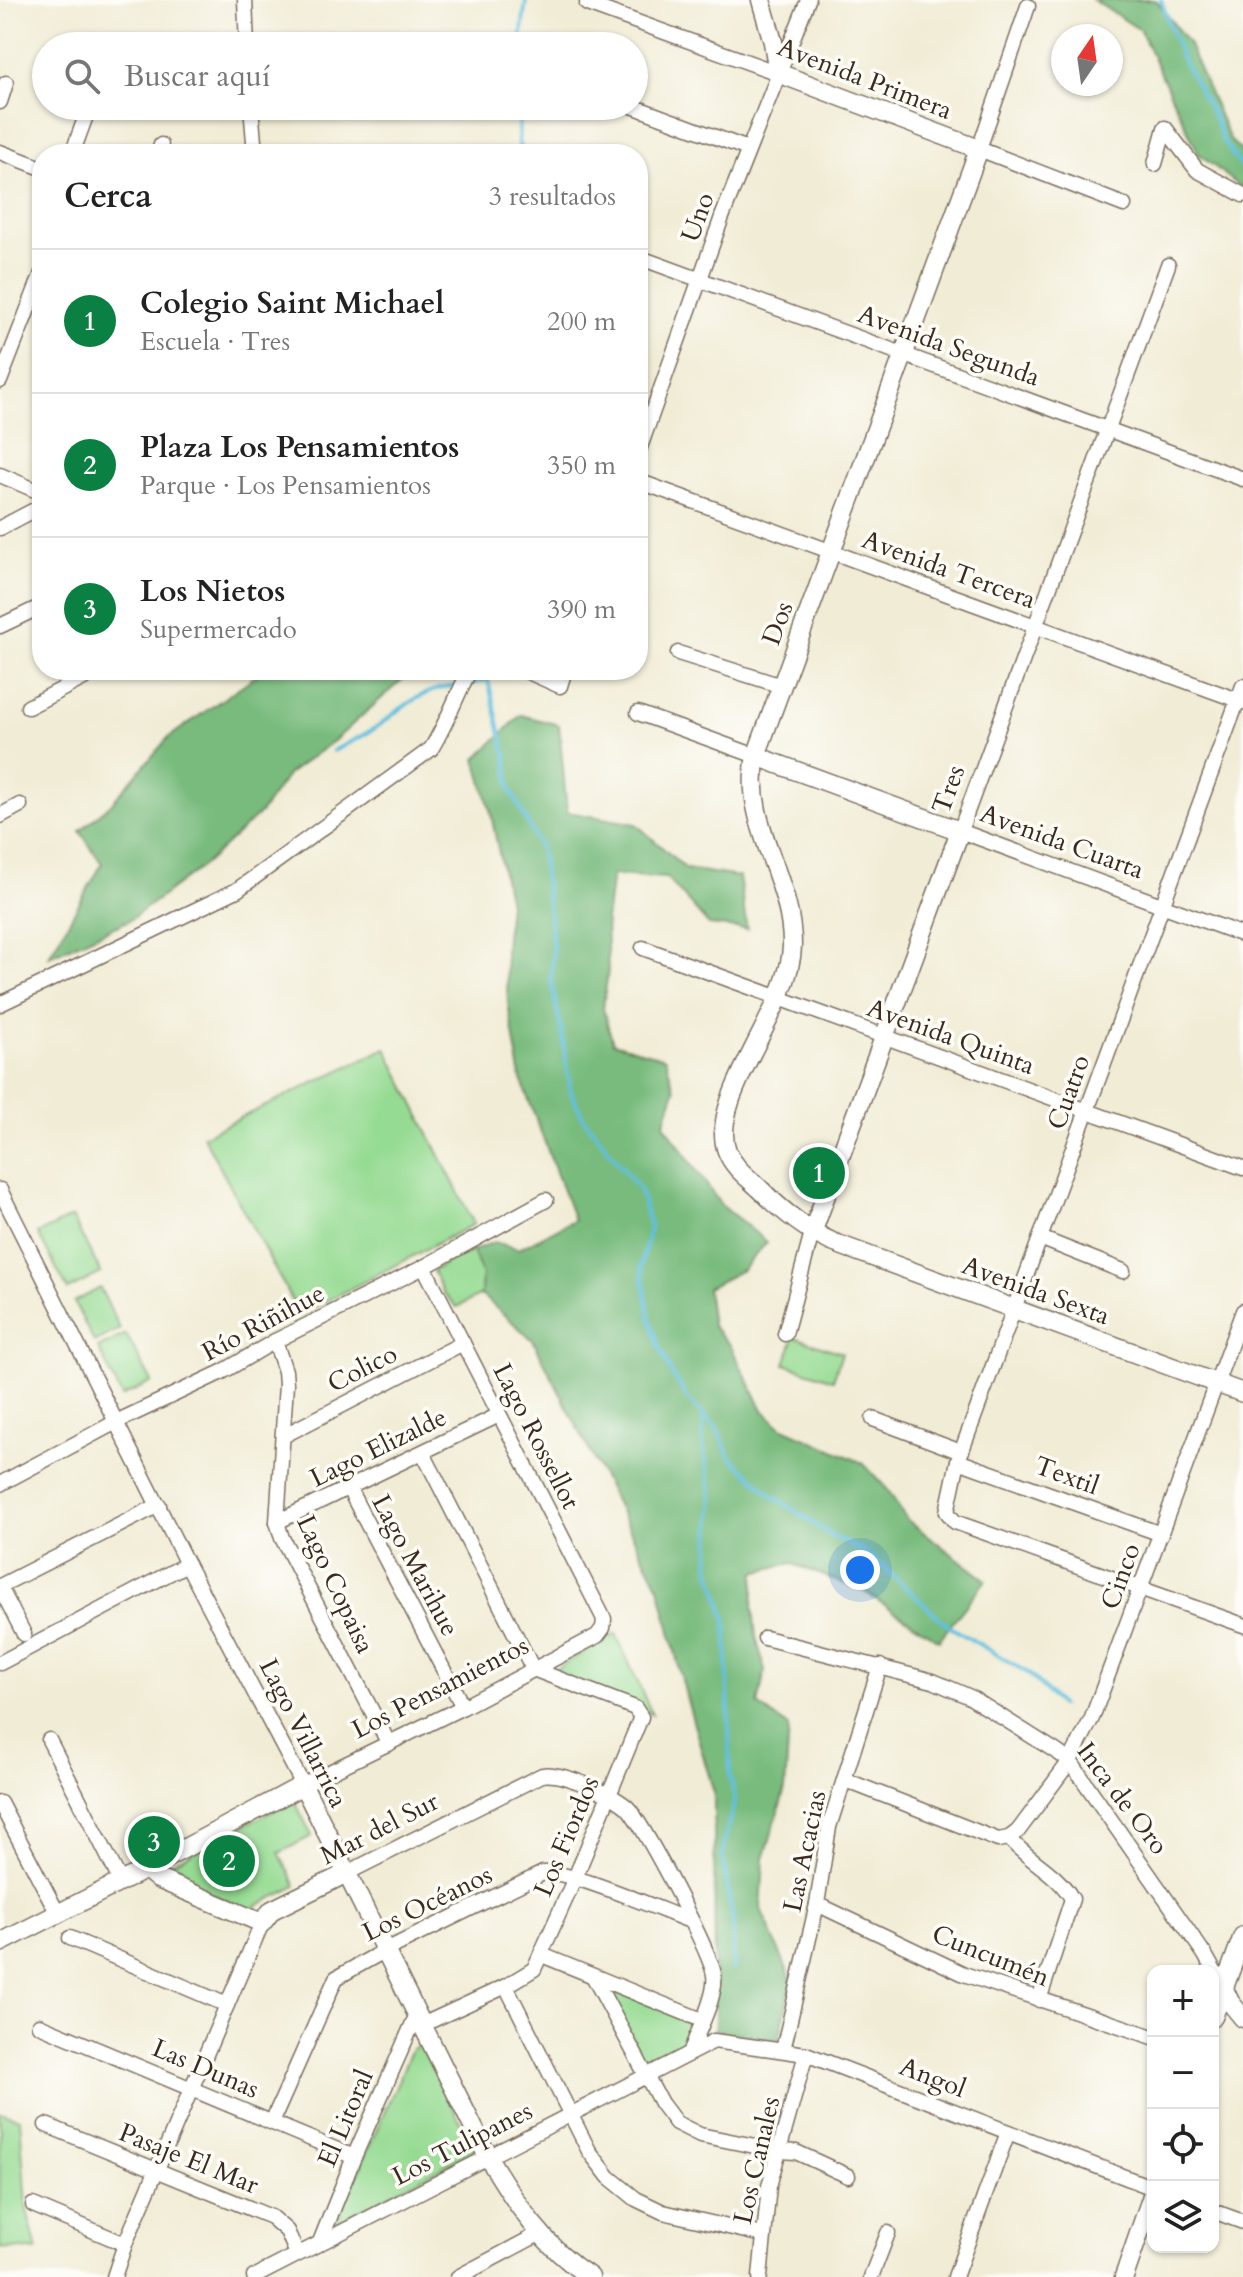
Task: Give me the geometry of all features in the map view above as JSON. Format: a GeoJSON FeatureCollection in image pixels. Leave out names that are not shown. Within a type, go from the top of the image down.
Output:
{"type":"FeatureCollection","features":[{"type":"Feature","properties":{"kind":"street"},"geometry":{"type":"LineString","coordinates":[[245,0],[246,32]]}},
{"type":"Feature","properties":{"kind":"street"},"geometry":{"type":"LineString","coordinates":[[761,0],[778,73]]}},
{"type":"Feature","properties":{"kind":"street","name":"Uno"},"geometry":{"type":"LineString","coordinates":[[648,425],[748,149],[808,0]]}},
{"type":"Feature","properties":{"kind":"street","name":"Avenida Primera"},"geometry":{"type":"LineString","coordinates":[[587,4],[1124,205]]}},
{"type":"Feature","properties":{"kind":"street","name":"Dos"},"geometry":{"type":"LineString","coordinates":[[812,1233],[737,1168],[725,1141],[726,1116],[735,1090],[780,998],[791,960],[787,909],[755,811],[752,784],[756,756],[979,149],[1028,6]]}},
{"type":"Feature","properties":{"kind":"street"},"geometry":{"type":"LineString","coordinates":[[0,102],[6,83]]}},
{"type":"Feature","properties":{"kind":"street"},"geometry":{"type":"LineString","coordinates":[[648,112],[748,149]]}},
{"type":"Feature","properties":{"kind":"street"},"geometry":{"type":"LineString","coordinates":[[76,144],[84,120]]}},
{"type":"Feature","properties":{"kind":"street"},"geometry":{"type":"LineString","coordinates":[[252,120],[254,144]]}},
{"type":"Feature","properties":{"kind":"street"},"geometry":{"type":"LineString","coordinates":[[1155,164],[1165,128],[1197,170],[1243,195]]}},
{"type":"Feature","properties":{"kind":"street"},"geometry":{"type":"LineString","coordinates":[[0,152],[32,164]]}},
{"type":"Feature","properties":{"kind":"street","name":"Avenida Segunda"},"geometry":{"type":"LineString","coordinates":[[648,261],[1243,479]]}},
{"type":"Feature","properties":{"kind":"street","name":"Tres"},"geometry":{"type":"LineString","coordinates":[[785,1334],[812,1233],[1168,265]]}},
{"type":"Feature","properties":{"kind":"street"},"geometry":{"type":"LineString","coordinates":[[0,381],[32,299]]}},
{"type":"Feature","properties":{"kind":"street"},"geometry":{"type":"LineString","coordinates":[[0,475],[32,489]]}},
{"type":"Feature","properties":{"kind":"street","name":"Avenida Tercera"},"geometry":{"type":"LineString","coordinates":[[648,485],[1035,626],[1241,696]]}},
{"type":"Feature","properties":{"kind":"street"},"geometry":{"type":"LineString","coordinates":[[0,528],[32,511]]}},
{"type":"Feature","properties":{"kind":"street"},"geometry":{"type":"LineString","coordinates":[[0,626],[32,611]]}},
{"type":"Feature","properties":{"kind":"street"},"geometry":{"type":"LineString","coordinates":[[678,653],[782,686]]}},
{"type":"Feature","properties":{"kind":"street"},"geometry":{"type":"LineString","coordinates":[[28,707],[80,680]]}},
{"type":"Feature","properties":{"kind":"street"},"geometry":{"type":"LineString","coordinates":[[0,1004],[237,890],[431,749],[447,724],[465,680]]}},
{"type":"Feature","properties":{"kind":"street"},"geometry":{"type":"LineString","coordinates":[[546,680],[560,686],[562,680]]}},
{"type":"Feature","properties":{"kind":"street","name":"Cuatro"},"geometry":{"type":"LineString","coordinates":[[1142,1588],[955,1522],[948,1516],[947,1506],[960,1456],[1241,696]]}},
{"type":"Feature","properties":{"kind":"street","name":"Avenida Cuarta"},"geometry":{"type":"LineString","coordinates":[[638,713],[1243,935]]}},
{"type":"Feature","properties":{"kind":"street"},"geometry":{"type":"LineString","coordinates":[[0,816],[20,805]]}},
{"type":"Feature","properties":{"kind":"street","name":"Avenida Quinta"},"geometry":{"type":"LineString","coordinates":[[643,948],[1243,1168]]}},
{"type":"Feature","properties":{"kind":"street","name":"Lago Villarrica"},"geometry":{"type":"LineString","coordinates":[[0,1190],[187,1564],[303,1785],[488,2157],[520,2210],[539,2234],[590,2277]]}},
{"type":"Feature","properties":{"kind":"street","name":"Río Riñihue"},"geometry":{"type":"LineString","coordinates":[[0,1484],[424,1267],[546,1200]]}},
{"type":"Feature","properties":{"kind":"street","name":"Avenida Sexta"},"geometry":{"type":"LineString","coordinates":[[812,1233],[896,1268],[1243,1393]]}},
{"type":"Feature","properties":{"kind":"street"},"geometry":{"type":"LineString","coordinates":[[1040,1238],[1123,1271]]}},
{"type":"Feature","properties":{"kind":"street","name":"Lago Rossellot"},"geometry":{"type":"LineString","coordinates":[[424,1267],[604,1619],[603,1628]]}},
{"type":"Feature","properties":{"kind":"street","name":"Cinco"},"geometry":{"type":"LineString","coordinates":[[1009,1838],[1018,1831],[1070,1761],[1092,1718],[1243,1311]]}},
{"type":"Feature","properties":{"kind":"street","name":"Lago Copaisa"},"geometry":{"type":"LineString","coordinates":[[275,1341],[285,1371],[277,1522],[282,1538],[389,1744]]}},
{"type":"Feature","properties":{"kind":"street","name":"Colico"},"geometry":{"type":"LineString","coordinates":[[283,1436],[463,1343]]}},
{"type":"Feature","properties":{"kind":"street","name":"Lago Elizalde"},"geometry":{"type":"LineString","coordinates":[[277,1522],[499,1415]]}},
{"type":"Feature","properties":{"kind":"street","name":"Textil"},"geometry":{"type":"LineString","coordinates":[[873,1419],[1161,1534]]}},
{"type":"Feature","properties":{"kind":"street"},"geometry":{"type":"LineString","coordinates":[[423,1453],[533,1669]]}},
{"type":"Feature","properties":{"kind":"street","name":"Lago Marihue"},"geometry":{"type":"LineString","coordinates":[[349,1489],[463,1707]]}},
{"type":"Feature","properties":{"kind":"street"},"geometry":{"type":"LineString","coordinates":[[24,1634],[0,1586],[159,1505]]}},
{"type":"Feature","properties":{"kind":"street"},"geometry":{"type":"LineString","coordinates":[[0,1663],[187,1564]]}},
{"type":"Feature","properties":{"kind":"street"},"geometry":{"type":"LineString","coordinates":[[1142,1588],[1243,1625]]}},
{"type":"Feature","properties":{"kind":"street","name":"Los Pensamientos"},"geometry":{"type":"LineString","coordinates":[[0,1943],[303,1785],[463,1707],[597,1636],[603,1628]]}},
{"type":"Feature","properties":{"kind":"street","name":"Inca de Oro"},"geometry":{"type":"LineString","coordinates":[[765,1638],[933,1681],[970,1697],[1070,1761],[1205,1955],[1230,2002],[1243,2018]]}},
{"type":"Feature","properties":{"kind":"street","name":"Las Acacias"},"geometry":{"type":"LineString","coordinates":[[783,2050],[817,1904],[829,1827],[880,1666]]}},
{"type":"Feature","properties":{"kind":"street","name":"Los Fiordos"},"geometry":{"type":"LineString","coordinates":[[420,2019],[506,1986],[534,1969],[641,1721],[640,1713],[635,1708],[533,1669]]}},
{"type":"Feature","properties":{"kind":"street"},"geometry":{"type":"LineString","coordinates":[[49,1740],[121,1882]]}},
{"type":"Feature","properties":{"kind":"street","name":"Mar del Sur"},"geometry":{"type":"LineString","coordinates":[[114,2277],[125,2244],[262,1923],[272,1910],[542,1775],[562,1775],[609,1796],[633,1814],[651,1842],[704,1946],[714,1974],[713,1992],[691,2051]]}},
{"type":"Feature","properties":{"kind":"street"},"geometry":{"type":"LineString","coordinates":[[845,1780],[998,1840],[1009,1838],[1065,1886],[1072,1899],[1039,2000]]}},
{"type":"Feature","properties":{"kind":"street"},"geometry":{"type":"LineString","coordinates":[[0,1803],[58,1914]]}},
{"type":"Feature","properties":{"kind":"street"},"geometry":{"type":"LineString","coordinates":[[146,1869],[158,1879],[262,1923]]}},
{"type":"Feature","properties":{"kind":"street","name":"Los Océanos"},"geometry":{"type":"LineString","coordinates":[[272,2122],[332,1984],[342,1973],[543,1873],[554,1872],[575,1878],[690,1921]]}},
{"type":"Feature","properties":{"kind":"street","name":"Cuncumén"},"geometry":{"type":"LineString","coordinates":[[817,1904],[964,1974],[1147,2035]]}},
{"type":"Feature","properties":{"kind":"street"},"geometry":{"type":"LineString","coordinates":[[1219,1999],[1243,1936]]}},
{"type":"Feature","properties":{"kind":"street"},"geometry":{"type":"LineString","coordinates":[[70,1938],[227,2005]]}},
{"type":"Feature","properties":{"kind":"street"},"geometry":{"type":"LineString","coordinates":[[542,1955],[702,2020]]}},
{"type":"Feature","properties":{"kind":"street"},"geometry":{"type":"LineString","coordinates":[[593,1976],[665,2111],[684,2128],[700,2135],[796,2152],[848,2176]]}},
{"type":"Feature","properties":{"kind":"street"},"geometry":{"type":"LineString","coordinates":[[506,1986],[598,2165],[616,2183],[636,2199],[676,2216],[763,2235]]}},
{"type":"Feature","properties":{"kind":"street","name":"El Litoral"},"geometry":{"type":"LineString","coordinates":[[320,2242],[354,2157],[420,2019]]}},
{"type":"Feature","properties":{"kind":"street","name":"Las Dunas"},"geometry":{"type":"LineString","coordinates":[[39,2025],[354,2157]]}},
{"type":"Feature","properties":{"kind":"street","name":"Angol"},"geometry":{"type":"LineString","coordinates":[[691,2051],[714,2041],[806,2054],[1147,2188]]}},
{"type":"Feature","properties":{"kind":"street","name":"Los Tulipanes"},"geometry":{"type":"LineString","coordinates":[[254,2277],[691,2051]]}},
{"type":"Feature","properties":{"kind":"street","name":"Los Canales"},"geometry":{"type":"LineString","coordinates":[[760,2277],[769,2186],[806,2054]]}},
{"type":"Feature","properties":{"kind":"street","name":"Pasaje El Mar"},"geometry":{"type":"LineString","coordinates":[[46,2125],[271,2217],[287,2231],[297,2254]]}},
{"type":"Feature","properties":{"kind":"street"},"geometry":{"type":"LineString","coordinates":[[955,2277],[1008,2132]]}},
{"type":"Feature","properties":{"kind":"street"},"geometry":{"type":"LineString","coordinates":[[33,2205],[125,2244]]}},
{"type":"Feature","properties":{"kind":"street"},"geometry":{"type":"LineString","coordinates":[[1124,2277],[1147,2208]]}},
{"type":"Feature","properties":{"kind":"street"},"geometry":{"type":"LineString","coordinates":[[1219,2213],[1243,2222]]}},
{"type":"Feature","properties":{"kind":"street"},"geometry":{"type":"LineString","coordinates":[[871,2277],[888,2233]]}},
{"type":"Feature","properties":{"kind":"street"},"geometry":{"type":"LineString","coordinates":[[458,2277],[539,2234]]}},
{"type":"Feature","properties":{"kind":"street"},"geometry":{"type":"LineString","coordinates":[[484,2264],[493,2277]]}},
{"type":"Feature","properties":{"kind":"green space"},"geometry":{"type":"Polygon","coordinates":[[[1093,0],[1156,0],[1188,43],[1230,140],[1243,153],[1243,189],[1199,154],[1140,30],[1093,0]]]}},
{"type":"Feature","properties":{"kind":"green space"},"geometry":{"type":"Polygon","coordinates":[[[250,680],[402,680],[335,740],[288,774],[261,812],[205,864],[130,920],[49,956],[102,864],[80,831],[111,804],[168,738],[250,680]]]}},
{"type":"Feature","properties":{"kind":"green space"},"geometry":{"type":"Polygon","coordinates":[[[521,715],[559,725],[567,812],[636,824],[686,869],[739,877],[747,929],[709,925],[667,878],[612,875],[606,920],[608,970],[603,1009],[613,1043],[665,1058],[675,1090],[664,1124],[721,1205],[767,1242],[742,1270],[707,1288],[712,1326],[730,1345],[763,1410],[781,1427],[863,1463],[888,1490],[906,1519],[986,1580],[939,1640],[863,1591],[791,1563],[755,1572],[753,1607],[756,1636],[765,1670],[758,1705],[789,1727],[785,1789],[764,1859],[761,1909],[792,1981],[779,2040],[715,2030],[714,1793],[659,1587],[533,1340],[481,1295],[482,1274],[473,1251],[494,1242],[519,1249],[574,1220],[521,1079],[508,1004],[505,949],[509,903],[490,809],[476,759],[521,715]]]}},
{"type":"Feature","properties":{"kind":"green space"},"geometry":{"type":"Polygon","coordinates":[[[386,1048],[474,1224],[300,1315],[203,1136],[386,1048]]]}},
{"type":"Feature","properties":{"kind":"green space"},"geometry":{"type":"Polygon","coordinates":[[[72,1217],[101,1273],[68,1290],[38,1234],[72,1217]]]}},
{"type":"Feature","properties":{"kind":"green space"},"geometry":{"type":"Polygon","coordinates":[[[473,1251],[482,1274],[481,1295],[457,1307],[443,1293],[433,1271],[473,1251]]]}},
{"type":"Feature","properties":{"kind":"green space"},"geometry":{"type":"Polygon","coordinates":[[[100,1288],[120,1329],[94,1342],[74,1302],[100,1288]]]}},
{"type":"Feature","properties":{"kind":"green space"},"geometry":{"type":"Polygon","coordinates":[[[126,1334],[152,1382],[122,1397],[98,1348],[126,1334]]]}},
{"type":"Feature","properties":{"kind":"green space"},"geometry":{"type":"Polygon","coordinates":[[[794,1337],[842,1353],[833,1380],[785,1364],[794,1337]]]}},
{"type":"Feature","properties":{"kind":"green space"},"geometry":{"type":"Polygon","coordinates":[[[616,1634],[652,1714],[549,1673],[616,1634]]]}},
{"type":"Feature","properties":{"kind":"green space"},"geometry":{"type":"Polygon","coordinates":[[[294,1800],[312,1836],[279,1853],[296,1886],[249,1910],[158,1870],[294,1800]]]}},
{"type":"Feature","properties":{"kind":"green space"},"geometry":{"type":"Polygon","coordinates":[[[605,1986],[691,2019],[682,2044],[645,2064],[605,1986]]]}},
{"type":"Feature","properties":{"kind":"green space"},"geometry":{"type":"Polygon","coordinates":[[[420,2045],[475,2150],[336,2223],[412,2049],[420,2045]]]}},
{"type":"Feature","properties":{"kind":"green space"},"geometry":{"type":"Polygon","coordinates":[[[0,2113],[20,2118],[26,2206],[37,2250],[0,2248],[0,2113]]]}},
{"type":"Feature","properties":{"kind":"waterway"},"geometry":{"type":"LineString","coordinates":[[522,32],[526,0]]}},
{"type":"Feature","properties":{"kind":"waterway"},"geometry":{"type":"LineString","coordinates":[[1161,0],[1181,57],[1214,116],[1222,139],[1243,169]]}},
{"type":"Feature","properties":{"kind":"waterway"},"geometry":{"type":"LineString","coordinates":[[519,120],[519,144]]}},
{"type":"Feature","properties":{"kind":"waterway"},"geometry":{"type":"LineString","coordinates":[[465,685],[487,680]]}},
{"type":"Feature","properties":{"kind":"waterway"},"geometry":{"type":"LineString","coordinates":[[488,680],[506,755],[510,788],[541,850],[553,946],[551,980],[571,1093],[584,1119],[640,1190],[650,1227],[641,1266],[650,1318],[671,1372],[688,1399],[717,1429],[731,1458],[772,1495],[832,1536],[868,1553],[947,1625],[1028,1673],[1061,1706]]}},
{"type":"Feature","properties":{"kind":"waterway"},"geometry":{"type":"LineString","coordinates":[[333,751],[373,730],[424,694],[456,686]]}},
{"type":"Feature","properties":{"kind":"waterway"},"geometry":{"type":"LineString","coordinates":[[704,1418],[702,1439],[712,1497],[709,1565],[726,1620],[730,1776],[735,1800],[723,1860],[733,1920],[733,1969]]}},
{"type":"Feature","properties":{"kind":"place","name":"Colegio Saint Michael"},"geometry":{"type":"Point","coordinates":[819,1173]}},
{"type":"Feature","properties":{"kind":"place","name":"Los Nietos"},"geometry":{"type":"Point","coordinates":[154,1842]}},
{"type":"Feature","properties":{"kind":"place","name":"Plaza Los Pensamientos"},"geometry":{"type":"Point","coordinates":[229,1861]}}]}
